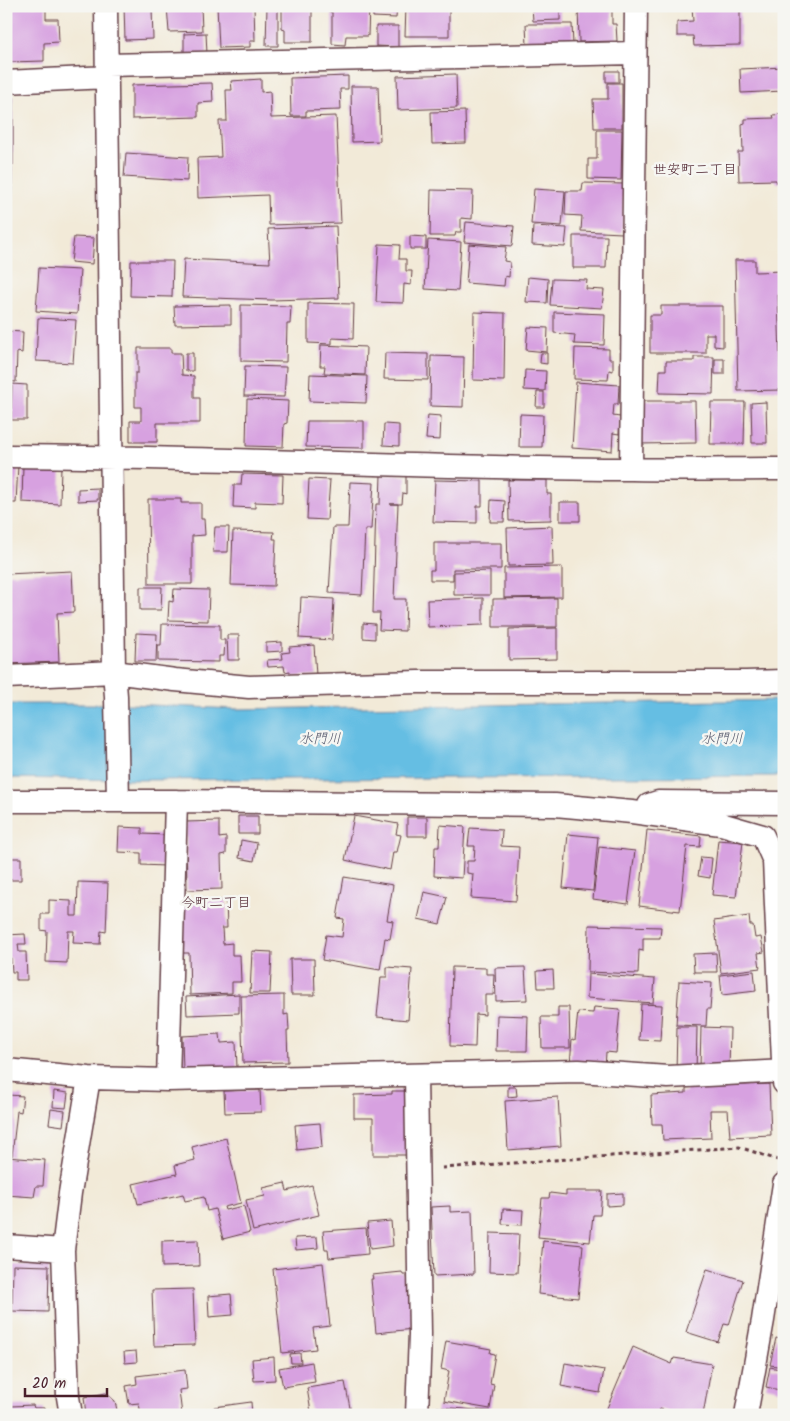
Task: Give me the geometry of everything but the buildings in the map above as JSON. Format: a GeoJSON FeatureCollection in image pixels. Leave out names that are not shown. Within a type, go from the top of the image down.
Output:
{"type":"FeatureCollection","features":[{"type":"Feature","properties":{"kind":"street"},"geometry":{"type":"LineString","coordinates":[[106,6],[114,672],[118,792]]}},
{"type":"Feature","properties":{"kind":"street"},"geometry":{"type":"LineString","coordinates":[[631,470],[636,6]]}},
{"type":"Feature","properties":{"kind":"street"},"geometry":{"type":"LineString","coordinates":[[6,82],[107,71],[635,53]]}},
{"type":"Feature","properties":{"kind":"street"},"geometry":{"type":"LineString","coordinates":[[6,456],[112,456],[631,470],[784,469]]}},
{"type":"Feature","properties":{"kind":"street"},"geometry":{"type":"LineString","coordinates":[[6,677],[114,672],[249,687],[428,682],[784,681]]}},
{"type":"Feature","properties":{"kind":"street"},"geometry":{"type":"LineString","coordinates":[[6,801],[118,792],[176,801],[555,805],[632,812],[722,824],[763,836],[774,861],[784,1082]]}},
{"type":"Feature","properties":{"kind":"street"},"geometry":{"type":"LineString","coordinates":[[168,1080],[176,801]]}},
{"type":"Feature","properties":{"kind":"street"},"geometry":{"type":"LineString","coordinates":[[632,812],[658,802],[784,803]]}},
{"type":"Feature","properties":{"kind":"street"},"geometry":{"type":"LineString","coordinates":[[6,1070],[89,1078],[168,1080],[580,1071],[668,1077],[783,1071]]}},
{"type":"Feature","properties":{"kind":"street"},"geometry":{"type":"LineString","coordinates":[[416,1075],[420,1334],[417,1415]]}},
{"type":"Feature","properties":{"kind":"street"},"geometry":{"type":"LineString","coordinates":[[71,1415],[68,1397],[62,1250],[89,1078]]}},
{"type":"Feature","properties":{"kind":"street"},"geometry":{"type":"LineString","coordinates":[[746,1415],[784,1184]]}},
{"type":"Feature","properties":{"kind":"street"},"geometry":{"type":"LineString","coordinates":[[6,1246],[62,1250]]}},
{"type":"Feature","properties":{"kind":"path"},"geometry":{"type":"LineString","coordinates":[[418,1170],[739,1147],[784,1161]]}},
{"type":"Feature","properties":{"kind":"water","name":"水門川"},"geometry":{"type":"Polygon","coordinates":[[[784,700],[784,776],[137,780],[6,778],[6,704],[129,704],[236,709],[784,700]]]}},
{"type":"Feature","properties":{"kind":"district","name":"世安町二丁目"},"geometry":{"type":"Point","coordinates":[695,170]}},
{"type":"Feature","properties":{"kind":"district","name":"今町二丁目"},"geometry":{"type":"Point","coordinates":[216,903]}}]}
